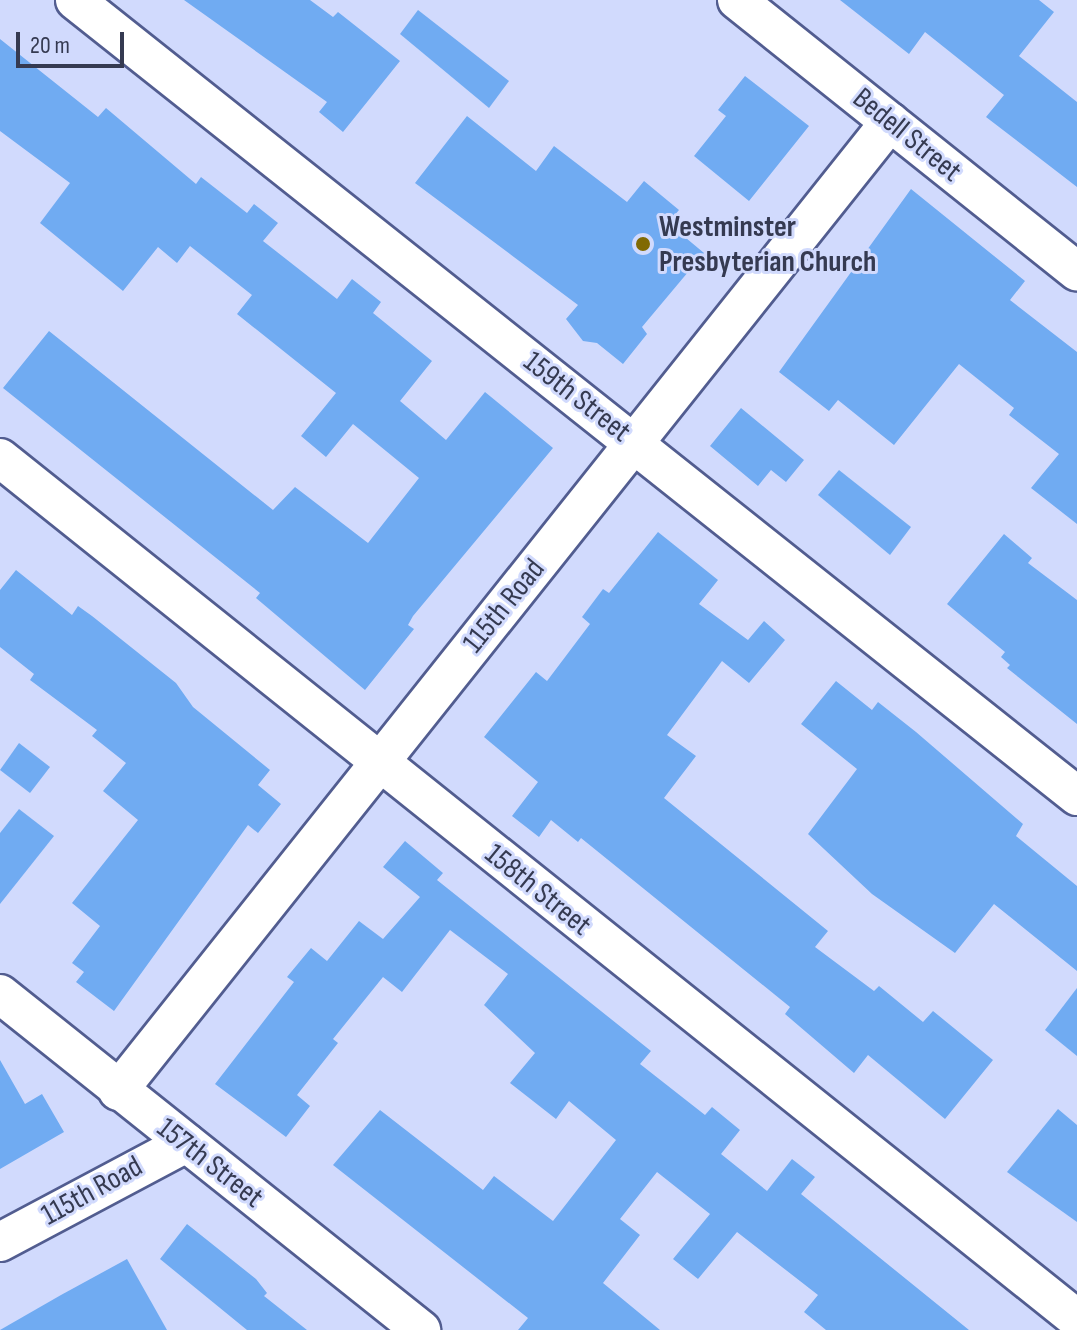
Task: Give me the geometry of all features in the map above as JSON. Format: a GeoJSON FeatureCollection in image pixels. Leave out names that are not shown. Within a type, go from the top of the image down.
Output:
{"type":"FeatureCollection","features":[{"type":"Feature","properties":{"kind":"street","name":"159th Street"},"geometry":{"type":"LineString","coordinates":[[75,0],[1077,796]]}},
{"type":"Feature","properties":{"kind":"street","name":"Bedell Street"},"geometry":{"type":"LineString","coordinates":[[737,0],[1077,271]]}},
{"type":"Feature","properties":{"kind":"street","name":"115th Road"},"geometry":{"type":"LineString","coordinates":[[118,1091],[890,122]]}},
{"type":"Feature","properties":{"kind":"street","name":"158th Street"},"geometry":{"type":"LineString","coordinates":[[0,458],[1077,1319]]}},
{"type":"Feature","properties":{"kind":"street","name":"157th Street"},"geometry":{"type":"LineString","coordinates":[[0,994],[421,1330]]}},
{"type":"Feature","properties":{"kind":"street","name":"115th Road"},"geometry":{"type":"LineString","coordinates":[[0,1242],[186,1143]]}},
{"type":"Feature","properties":{"kind":"building"},"geometry":{"type":"Polygon","coordinates":[[[184,0],[310,0],[333,17],[338,12],[400,61],[343,132],[319,112],[327,102],[184,0]]]}},
{"type":"Feature","properties":{"kind":"building"},"geometry":{"type":"Polygon","coordinates":[[[840,0],[1039,0],[1054,12],[1019,56],[1077,102],[1077,187],[986,117],[1004,95],[925,32],[909,54],[840,0]]]}},
{"type":"Feature","properties":{"kind":"building"},"geometry":{"type":"Polygon","coordinates":[[[418,10],[509,81],[489,108],[400,34],[418,10]]]}},
{"type":"Feature","properties":{"kind":"building"},"geometry":{"type":"Polygon","coordinates":[[[0,39],[98,117],[106,108],[196,184],[201,177],[247,213],[254,204],[278,223],[263,241],[337,299],[352,279],[381,302],[373,313],[432,361],[400,401],[446,440],[485,392],[553,448],[413,616],[408,625],[414,629],[365,690],[256,598],[260,593],[3,388],[49,331],[273,510],[295,487],[368,543],[419,478],[353,424],[326,457],[301,436],[336,393],[237,314],[252,295],[190,246],[177,263],[158,247],[123,291],[40,223],[70,183],[0,131],[0,39]]]}},
{"type":"Feature","properties":{"kind":"building"},"geometry":{"type":"Polygon","coordinates":[[[745,76],[809,126],[749,201],[694,156],[726,116],[718,110],[745,76]]]}},
{"type":"Feature","properties":{"kind":"building"},"geometry":{"type":"Polygon","coordinates":[[[467,116],[536,171],[554,146],[627,202],[644,181],[679,210],[668,223],[704,253],[642,327],[647,334],[623,364],[597,343],[583,341],[566,319],[578,305],[415,183],[467,116]]]}},
{"type":"Feature","properties":{"kind":"building"},"geometry":{"type":"Polygon","coordinates":[[[911,189],[1025,281],[1010,300],[1077,352],[1077,524],[1031,488],[1059,454],[1009,415],[1014,408],[959,364],[894,445],[838,400],[829,411],[779,372],[911,189]]]}},
{"type":"Feature","properties":{"kind":"building"},"geometry":{"type":"Polygon","coordinates":[[[741,408],[804,460],[786,482],[771,470],[758,486],[710,446],[741,408]]]}},
{"type":"Feature","properties":{"kind":"building"},"geometry":{"type":"Polygon","coordinates":[[[839,470],[911,527],[890,555],[818,495],[839,470]]]}},
{"type":"Feature","properties":{"kind":"building"},"geometry":{"type":"Polygon","coordinates":[[[658,532],[718,580],[699,604],[748,640],[764,621],[785,640],[749,683],[722,661],[667,735],[696,756],[664,798],[828,931],[815,947],[874,991],[879,986],[923,1022],[933,1011],[993,1060],[945,1119],[868,1055],[854,1073],[785,1014],[790,1007],[581,838],[578,842],[551,820],[539,837],[512,816],[538,782],[484,737],[536,672],[547,681],[590,624],[582,617],[603,589],[609,593],[658,532]]]}},
{"type":"Feature","properties":{"kind":"building"},"geometry":{"type":"Polygon","coordinates":[[[1004,534],[1032,558],[1028,563],[1077,600],[1077,724],[1007,668],[1010,665],[1001,657],[1005,652],[947,604],[1004,534]]]}},
{"type":"Feature","properties":{"kind":"building"},"geometry":{"type":"Polygon","coordinates":[[[16,570],[72,615],[78,606],[176,683],[193,707],[270,770],[258,785],[281,804],[258,833],[248,825],[114,1011],[76,982],[84,972],[72,963],[100,926],[72,903],[138,820],[103,791],[126,763],[92,736],[97,730],[30,680],[34,674],[0,647],[0,590],[16,570]]]}},
{"type":"Feature","properties":{"kind":"building"},"geometry":{"type":"Polygon","coordinates":[[[836,681],[872,710],[878,702],[916,732],[1023,824],[1016,836],[1077,886],[1077,971],[994,904],[955,953],[872,894],[808,834],[857,769],[801,724],[836,681]]]}},
{"type":"Feature","properties":{"kind":"building"},"geometry":{"type":"Polygon","coordinates":[[[19,743],[50,767],[30,793],[0,770],[19,743]]]}},
{"type":"Feature","properties":{"kind":"building"},"geometry":{"type":"Polygon","coordinates":[[[19,809],[54,836],[0,904],[0,833],[19,809]]]}},
{"type":"Feature","properties":{"kind":"building"},"geometry":{"type":"Polygon","coordinates":[[[405,841],[443,873],[437,880],[651,1051],[640,1064],[705,1115],[712,1107],[740,1130],[721,1154],[767,1191],[792,1159],[815,1177],[801,1194],[969,1330],[826,1330],[804,1312],[818,1295],[737,1232],[698,1279],[673,1259],[710,1214],[657,1172],[620,1219],[640,1235],[603,1283],[660,1330],[518,1330],[528,1318],[333,1165],[380,1110],[483,1190],[494,1176],[553,1221],[616,1140],[569,1101],[556,1119],[510,1083],[535,1053],[484,1005],[508,974],[450,930],[402,992],[383,977],[333,1039],[338,1043],[297,1095],[310,1106],[286,1137],[215,1084],[294,982],[287,977],[311,948],[327,961],[359,921],[383,939],[420,897],[383,867],[405,841]]]}},
{"type":"Feature","properties":{"kind":"building"},"geometry":{"type":"Polygon","coordinates":[[[1077,988],[1077,1056],[1045,1030],[1077,988]]]}},
{"type":"Feature","properties":{"kind":"building"},"geometry":{"type":"Polygon","coordinates":[[[0,1060],[25,1104],[42,1094],[64,1132],[0,1169],[0,1060]]]}},
{"type":"Feature","properties":{"kind":"building"},"geometry":{"type":"Polygon","coordinates":[[[1058,1109],[1077,1125],[1077,1222],[1007,1172],[1058,1109]]]}},
{"type":"Feature","properties":{"kind":"building"},"geometry":{"type":"Polygon","coordinates":[[[187,1224],[256,1279],[267,1293],[264,1296],[307,1330],[247,1330],[160,1259],[187,1224]]]}},
{"type":"Feature","properties":{"kind":"building"},"geometry":{"type":"Polygon","coordinates":[[[127,1259],[167,1330],[0,1330],[61,1295],[127,1259]]]}},
{"type":"Feature","properties":{"kind":"place","name":"Westminster Presbyterian Church"},"geometry":{"type":"Point","coordinates":[643,244]}}]}
